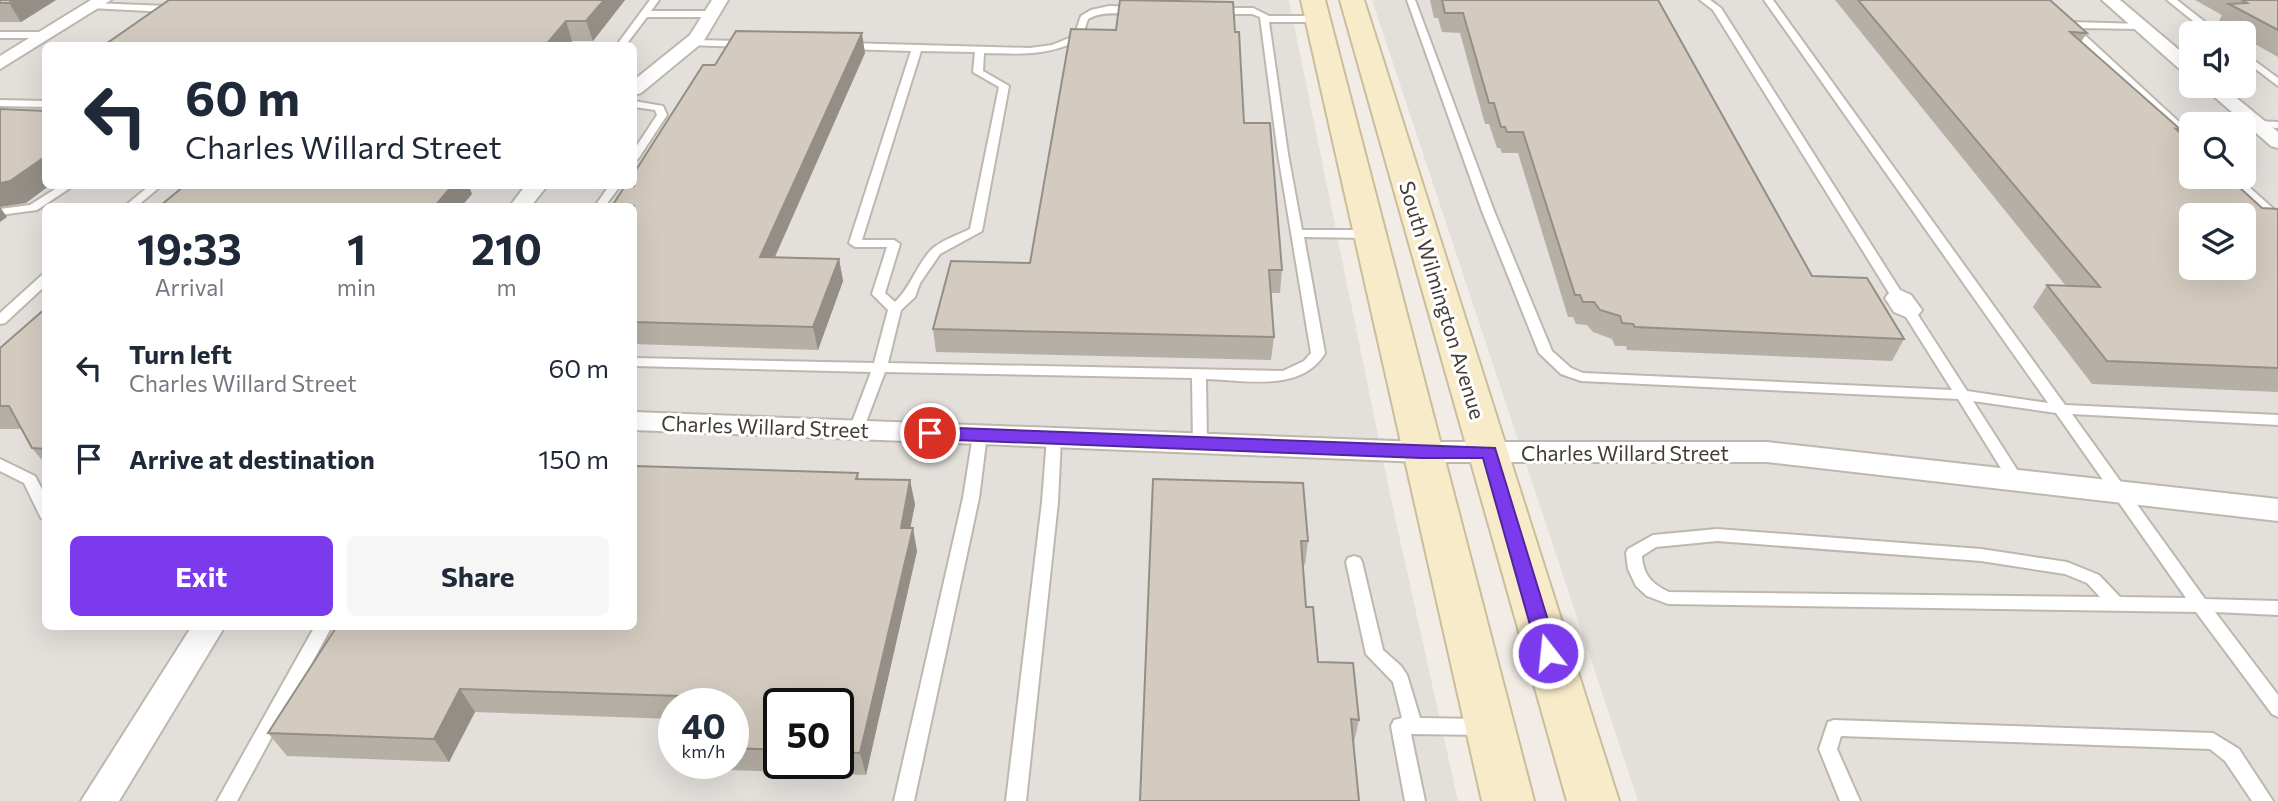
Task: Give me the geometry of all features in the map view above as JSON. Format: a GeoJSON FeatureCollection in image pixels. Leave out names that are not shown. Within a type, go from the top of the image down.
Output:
{"type":"FeatureCollection","features":[{"type":"Feature","properties":{"kind":"main road","name":"South Wilmington Avenue"},"geometry":{"type":"LineString","coordinates":[[1352,0],[1593,801]]}},
{"type":"Feature","properties":{"kind":"main road"},"geometry":{"type":"LineString","coordinates":[[1315,10],[1508,801]]}},
{"type":"Feature","properties":{"kind":"street"},"geometry":{"type":"LineString","coordinates":[[2110,0],[2179,59]]}},
{"type":"Feature","properties":{"kind":"street"},"geometry":{"type":"LineString","coordinates":[[2,62],[98,3]]}},
{"type":"Feature","properties":{"kind":"street"},"geometry":{"type":"LineString","coordinates":[[637,87],[690,43],[716,7]]}},
{"type":"Feature","properties":{"kind":"street"},"geometry":{"type":"LineString","coordinates":[[2226,98],[2278,142]]}},
{"type":"Feature","properties":{"kind":"street"},"geometry":{"type":"LineString","coordinates":[[522,203],[534,189]]}},
{"type":"Feature","properties":{"kind":"street","name":"Charles Willard Street"},"geometry":{"type":"LineString","coordinates":[[637,421],[1421,452],[1767,452],[2278,510]]}},
{"type":"Feature","properties":{"kind":"street"},"geometry":{"type":"LineString","coordinates":[[99,801],[206,630]]}},
{"type":"Feature","properties":{"kind":"lane"},"geometry":{"type":"LineString","coordinates":[[623,42],[655,0]]}},
{"type":"Feature","properties":{"kind":"lane"},"geometry":{"type":"LineString","coordinates":[[1411,0],[1488,211],[1541,340],[1553,362],[1566,371],[1581,377],[1962,395],[2058,409],[2278,420]]}},
{"type":"Feature","properties":{"kind":"lane"},"geometry":{"type":"LineString","coordinates":[[1704,0],[1716,8],[1895,293],[1907,298],[1916,310],[1911,314],[2017,482]]}},
{"type":"Feature","properties":{"kind":"lane"},"geometry":{"type":"LineString","coordinates":[[1768,0],[2119,494],[2278,709]]}},
{"type":"Feature","properties":{"kind":"lane"},"geometry":{"type":"LineString","coordinates":[[2041,0],[2179,128]]}},
{"type":"Feature","properties":{"kind":"lane"},"geometry":{"type":"LineString","coordinates":[[2171,0],[2198,21]]}},
{"type":"Feature","properties":{"kind":"lane"},"geometry":{"type":"LineString","coordinates":[[98,3],[170,6],[146,23]]}},
{"type":"Feature","properties":{"kind":"lane"},"geometry":{"type":"LineString","coordinates":[[645,14],[716,7]]}},
{"type":"Feature","properties":{"kind":"lane"},"geometry":{"type":"LineString","coordinates":[[836,46],[1030,51],[1054,48],[1077,38],[1084,18],[1094,12],[1150,10]]}},
{"type":"Feature","properties":{"kind":"lane"},"geometry":{"type":"LineString","coordinates":[[1264,19],[1315,10]]}},
{"type":"Feature","properties":{"kind":"lane"},"geometry":{"type":"LineString","coordinates":[[637,362],[1284,376],[1316,359],[1318,353],[1264,16],[1253,11],[1205,11]]}},
{"type":"Feature","properties":{"kind":"lane"},"geometry":{"type":"LineString","coordinates":[[2068,25],[2141,26]]}},
{"type":"Feature","properties":{"kind":"lane"},"geometry":{"type":"LineString","coordinates":[[0,35],[47,35]]}},
{"type":"Feature","properties":{"kind":"lane"},"geometry":{"type":"LineString","coordinates":[[690,43],[755,44]]}},
{"type":"Feature","properties":{"kind":"lane"},"geometry":{"type":"LineString","coordinates":[[895,309],[878,294],[894,244],[855,243],[917,48]]}},
{"type":"Feature","properties":{"kind":"lane"},"geometry":{"type":"LineString","coordinates":[[856,430],[880,367],[895,309],[911,294],[914,283],[936,251],[976,232],[1004,86],[978,72],[980,49]]}},
{"type":"Feature","properties":{"kind":"lane"},"geometry":{"type":"LineString","coordinates":[[2256,66],[2278,83]]}},
{"type":"Feature","properties":{"kind":"lane"},"geometry":{"type":"LineString","coordinates":[[32,103],[42,97]]}},
{"type":"Feature","properties":{"kind":"lane"},"geometry":{"type":"LineString","coordinates":[[0,103],[42,104]]}},
{"type":"Feature","properties":{"kind":"lane"},"geometry":{"type":"LineString","coordinates":[[637,104],[659,108],[662,115],[637,152]]}},
{"type":"Feature","properties":{"kind":"lane"},"geometry":{"type":"LineString","coordinates":[[2257,124],[2278,125]]}},
{"type":"Feature","properties":{"kind":"lane"},"geometry":{"type":"LineString","coordinates":[[0,212],[33,208],[62,189]]}},
{"type":"Feature","properties":{"kind":"lane"},"geometry":{"type":"LineString","coordinates":[[134,203],[151,189]]}},
{"type":"Feature","properties":{"kind":"lane"},"geometry":{"type":"LineString","coordinates":[[2245,189],[2278,219]]}},
{"type":"Feature","properties":{"kind":"lane"},"geometry":{"type":"LineString","coordinates":[[1297,233],[1369,234]]}},
{"type":"Feature","properties":{"kind":"lane"},"geometry":{"type":"LineString","coordinates":[[0,320],[42,282]]}},
{"type":"Feature","properties":{"kind":"lane"},"geometry":{"type":"LineString","coordinates":[[1199,374],[1200,444]]}},
{"type":"Feature","properties":{"kind":"lane"},"geometry":{"type":"LineString","coordinates":[[904,801],[971,498],[980,435]]}},
{"type":"Feature","properties":{"kind":"lane"},"geometry":{"type":"LineString","coordinates":[[1016,801],[1050,502],[1054,438]]}},
{"type":"Feature","properties":{"kind":"lane"},"geometry":{"type":"LineString","coordinates":[[0,464],[30,480],[42,506]]}},
{"type":"Feature","properties":{"kind":"lane"},"geometry":{"type":"LineString","coordinates":[[2116,604],[2093,579],[2067,568],[1981,555],[1717,535],[1653,541],[1634,553],[1634,567],[1641,582],[1654,594],[1668,598],[2278,608]]}},
{"type":"Feature","properties":{"kind":"lane"},"geometry":{"type":"LineString","coordinates":[[1354,562],[1375,654],[1395,671],[1401,680],[1413,726]]}},
{"type":"Feature","properties":{"kind":"lane"},"geometry":{"type":"LineString","coordinates":[[227,801],[322,630]]}},
{"type":"Feature","properties":{"kind":"lane"},"geometry":{"type":"LineString","coordinates":[[1415,801],[1400,726],[1490,727]]}},
{"type":"Feature","properties":{"kind":"lane"},"geometry":{"type":"LineString","coordinates":[[1850,801],[1828,749],[1834,729],[2213,741],[2232,755],[2263,801]]}},
{"type":"Feature","properties":{"kind":"shaded area"},"geometry":{"type":"Polygon","coordinates":[[[0,0],[1289,0],[1391,499],[1458,801],[0,801],[0,0]]]}},
{"type":"Feature","properties":{"kind":"shaded area"},"geometry":{"type":"Polygon","coordinates":[[[1372,0],[2278,0],[2278,801],[1638,801],[1372,0]]]}},
{"type":"Feature","properties":{"kind":"building"},"geometry":{"type":"Polygon","coordinates":[[[0,0],[13,0],[0,3],[0,0]]]}},
{"type":"Feature","properties":{"kind":"building"},"geometry":{"type":"Polygon","coordinates":[[[169,0],[604,0],[586,21],[566,21],[548,42],[109,42],[169,0]]]}},
{"type":"Feature","properties":{"kind":"building"},"geometry":{"type":"Polygon","coordinates":[[[1120,0],[1233,2],[1235,32],[1239,32],[1244,123],[1270,123],[1282,270],[1269,270],[1274,337],[933,329],[951,261],[1030,263],[1071,29],[1116,30],[1120,0]]]}},
{"type":"Feature","properties":{"kind":"building"},"geometry":{"type":"Polygon","coordinates":[[[1442,0],[1658,0],[1812,276],[1867,278],[1904,339],[1635,327],[1633,324],[1622,323],[1620,316],[1600,310],[1594,302],[1583,302],[1580,295],[1575,295],[1523,132],[1507,132],[1505,127],[1501,127],[1494,103],[1489,103],[1463,13],[1445,13],[1442,0]]]}},
{"type":"Feature","properties":{"kind":"building"},"geometry":{"type":"Polygon","coordinates":[[[1858,0],[2050,0],[2087,33],[2070,32],[2179,128],[2176,129],[2179,132],[2179,189],[2241,189],[2262,208],[2278,209],[2278,368],[2107,361],[2047,285],[2100,287],[1858,0]]]}},
{"type":"Feature","properties":{"kind":"building"},"geometry":{"type":"Polygon","coordinates":[[[2242,0],[2278,0],[2278,30],[2229,4],[2247,3],[2242,0]]]}},
{"type":"Feature","properties":{"kind":"building"},"geometry":{"type":"Polygon","coordinates":[[[736,31],[862,33],[760,257],[839,259],[813,327],[637,322],[637,203],[614,203],[623,189],[637,189],[637,168],[703,65],[715,65],[736,31]]]}},
{"type":"Feature","properties":{"kind":"building"},"geometry":{"type":"Polygon","coordinates":[[[0,109],[42,111],[42,159],[10,181],[0,183],[0,109]]]}},
{"type":"Feature","properties":{"kind":"building"},"geometry":{"type":"Polygon","coordinates":[[[180,189],[449,189],[438,203],[164,203],[180,189]]]}},
{"type":"Feature","properties":{"kind":"building"},"geometry":{"type":"Polygon","coordinates":[[[42,311],[42,449],[32,448],[9,406],[0,406],[0,348],[42,311]]]}},
{"type":"Feature","properties":{"kind":"building"},"geometry":{"type":"Polygon","coordinates":[[[637,466],[858,473],[856,479],[910,480],[901,528],[913,528],[860,753],[854,753],[854,688],[763,688],[763,749],[749,749],[749,688],[658,688],[658,695],[460,689],[434,739],[268,733],[334,630],[637,630],[637,466]]]}},
{"type":"Feature","properties":{"kind":"building"},"geometry":{"type":"Polygon","coordinates":[[[1153,479],[1303,483],[1308,541],[1301,541],[1306,607],[1313,607],[1318,662],[1353,663],[1359,720],[1351,719],[1359,801],[1140,801],[1153,479]]]}},
{"type":"Feature","properties":{"kind":"route"},"geometry":{"type":"LineString","coordinates":[[930,433],[1421,452],[1489,452],[1548,653]]}}]}
